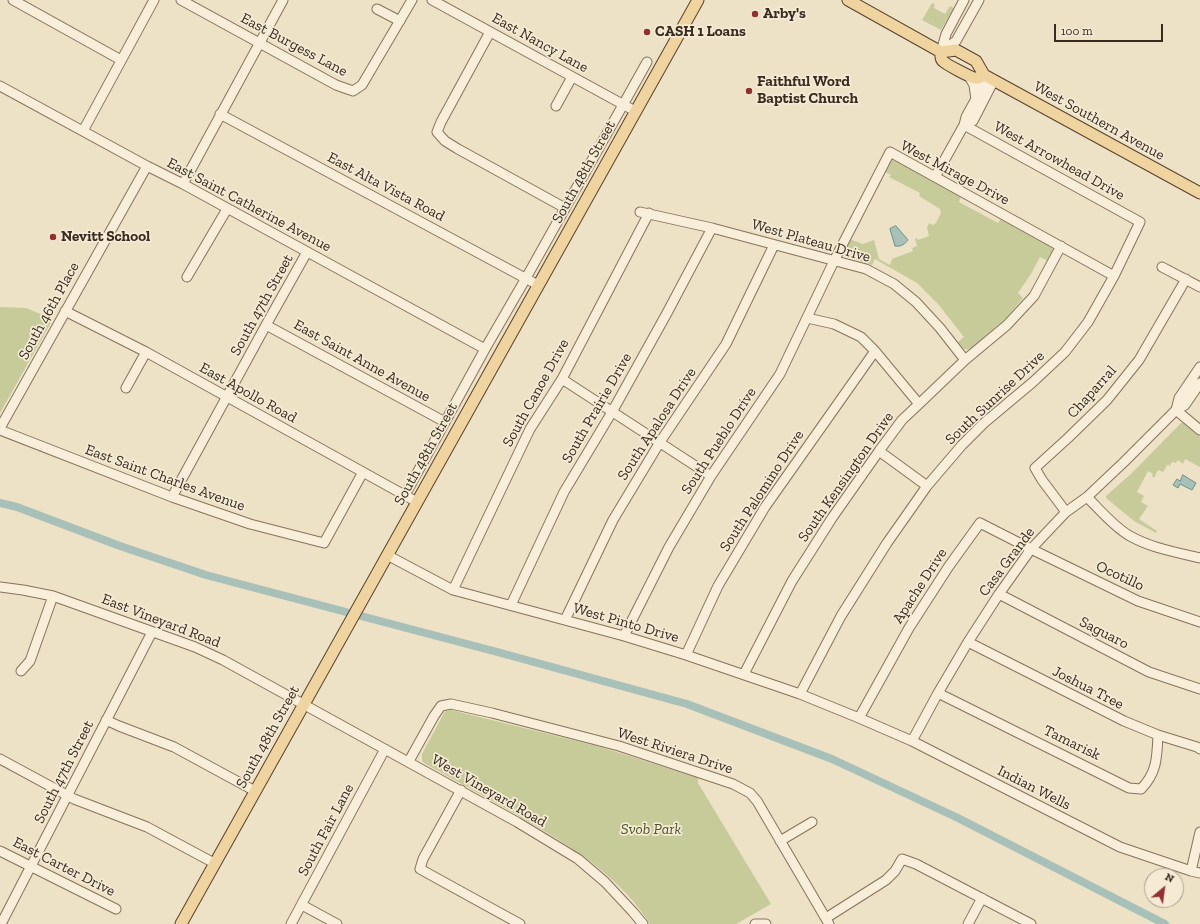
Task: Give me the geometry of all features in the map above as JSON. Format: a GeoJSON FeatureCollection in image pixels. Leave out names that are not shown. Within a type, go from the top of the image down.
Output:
{"type":"FeatureCollection","features":[{"type":"Feature","properties":{"kind":"main road","name":"South 48th Street"},"geometry":{"type":"LineString","coordinates":[[181,924],[698,0]]}},
{"type":"Feature","properties":{"kind":"main road","name":"West Southern Avenue"},"geometry":{"type":"LineString","coordinates":[[848,0],[941,52],[956,50],[976,61],[984,75],[1200,193]]}},
{"type":"Feature","properties":{"kind":"main road","name":"West Southern Avenue"},"geometry":{"type":"LineString","coordinates":[[941,52],[943,61],[968,75],[974,78],[979,78],[984,75]]}},
{"type":"Feature","properties":{"kind":"street"},"geometry":{"type":"LineString","coordinates":[[13,0],[121,60]]}},
{"type":"Feature","properties":{"kind":"street"},"geometry":{"type":"LineString","coordinates":[[83,130],[154,0]]}},
{"type":"Feature","properties":{"kind":"street","name":"East Burgess Lane"},"geometry":{"type":"LineString","coordinates":[[181,0],[336,85],[353,91],[362,85],[400,21]]}},
{"type":"Feature","properties":{"kind":"street"},"geometry":{"type":"LineString","coordinates":[[183,184],[283,0]]}},
{"type":"Feature","properties":{"kind":"street"},"geometry":{"type":"LineString","coordinates":[[377,9],[400,21],[412,0]]}},
{"type":"Feature","properties":{"kind":"street","name":"East Nancy Lane"},"geometry":{"type":"LineString","coordinates":[[432,0],[635,111]]}},
{"type":"Feature","properties":{"kind":"street"},"geometry":{"type":"LineString","coordinates":[[941,52],[946,34],[964,0]]}},
{"type":"Feature","properties":{"kind":"street"},"geometry":{"type":"LineString","coordinates":[[941,52],[956,41],[979,0]]}},
{"type":"Feature","properties":{"kind":"street"},"geometry":{"type":"LineString","coordinates":[[490,32],[437,132],[444,141],[565,208]]}},
{"type":"Feature","properties":{"kind":"street","name":"South 48th Street"},"geometry":{"type":"LineString","coordinates":[[405,495],[485,349],[647,62]]}},
{"type":"Feature","properties":{"kind":"street"},"geometry":{"type":"LineString","coordinates":[[968,75],[974,85],[976,100]]}},
{"type":"Feature","properties":{"kind":"street"},"geometry":{"type":"LineString","coordinates":[[935,177],[964,125],[966,117],[982,88],[984,75]]}},
{"type":"Feature","properties":{"kind":"street"},"geometry":{"type":"LineString","coordinates":[[556,106],[572,77]]}},
{"type":"Feature","properties":{"kind":"street"},"geometry":{"type":"LineString","coordinates":[[964,125],[973,121],[994,80]]}},
{"type":"Feature","properties":{"kind":"street","name":"East Saint Catherine Avenue"},"geometry":{"type":"LineString","coordinates":[[0,86],[485,349]]}},
{"type":"Feature","properties":{"kind":"street","name":"East Alta Vista Road"},"geometry":{"type":"LineString","coordinates":[[220,114],[538,285]]}},
{"type":"Feature","properties":{"kind":"street","name":"West Arrowhead Drive"},"geometry":{"type":"LineString","coordinates":[[964,125],[1140,222]]}},
{"type":"Feature","properties":{"kind":"street","name":"West Mirage Drive"},"geometry":{"type":"LineString","coordinates":[[834,261],[890,152],[1114,276]]}},
{"type":"Feature","properties":{"kind":"street","name":"South 46th Place"},"geometry":{"type":"LineString","coordinates":[[0,429],[146,166]]}},
{"type":"Feature","properties":{"kind":"street"},"geometry":{"type":"LineString","coordinates":[[187,277],[227,209]]}},
{"type":"Feature","properties":{"kind":"street","name":"West Plateau Drive"},"geometry":{"type":"LineString","coordinates":[[644,212],[712,228],[866,269],[894,284],[916,302],[940,328],[965,360]]}},
{"type":"Feature","properties":{"kind":"street","name":"South Canoe Drive"},"geometry":{"type":"LineString","coordinates":[[453,590],[530,429],[562,379],[644,212]]}},
{"type":"Feature","properties":{"kind":"street","name":"South Sunrise Drive"},"geometry":{"type":"LineString","coordinates":[[800,694],[841,616],[887,543],[927,486],[962,445],[984,423],[1033,382],[1065,352],[1088,322],[1114,276],[1140,222]]}},
{"type":"Feature","properties":{"kind":"street","name":"South Prairie Drive"},"geometry":{"type":"LineString","coordinates":[[511,605],[564,492],[612,412],[712,228]]}},
{"type":"Feature","properties":{"kind":"street","name":"South Apalosa Drive"},"geometry":{"type":"LineString","coordinates":[[565,620],[613,520],[660,442],[726,344],[774,245]]}},
{"type":"Feature","properties":{"kind":"street","name":"South Kensington Drive"},"geometry":{"type":"LineString","coordinates":[[744,674],[792,581],[832,518],[878,451],[902,420],[918,404],[965,360],[1007,325],[1034,296],[1060,246]]}},
{"type":"Feature","properties":{"kind":"street","name":"South 47th Street"},"geometry":{"type":"LineString","coordinates":[[172,497],[307,252]]}},
{"type":"Feature","properties":{"kind":"street","name":"South Pueblo Drive"},"geometry":{"type":"LineString","coordinates":[[624,636],[669,547],[711,476],[780,374],[834,261]]}},
{"type":"Feature","properties":{"kind":"street"},"geometry":{"type":"LineString","coordinates":[[1162,267],[1200,287]]}},
{"type":"Feature","properties":{"kind":"street","name":"Chaparral"},"geometry":{"type":"LineString","coordinates":[[1066,512],[1035,468],[1108,400],[1139,360],[1186,279]]}},
{"type":"Feature","properties":{"kind":"street","name":"East Apollo Road"},"geometry":{"type":"LineString","coordinates":[[65,311],[146,352],[417,502]]}},
{"type":"Feature","properties":{"kind":"street"},"geometry":{"type":"LineString","coordinates":[[807,318],[834,324],[861,336],[918,404]]}},
{"type":"Feature","properties":{"kind":"street","name":"East Saint Anne Avenue"},"geometry":{"type":"LineString","coordinates":[[266,325],[445,422]]}},
{"type":"Feature","properties":{"kind":"street","name":"South Palomino Drive"},"geometry":{"type":"LineString","coordinates":[[686,655],[718,586],[765,507],[875,351]]}},
{"type":"Feature","properties":{"kind":"street"},"geometry":{"type":"LineString","coordinates":[[126,388],[146,352]]}},
{"type":"Feature","properties":{"kind":"street","name":"Casa Grande"},"geometry":{"type":"LineString","coordinates":[[1176,410],[1179,398],[1200,367]]}},
{"type":"Feature","properties":{"kind":"street"},"geometry":{"type":"LineString","coordinates":[[562,379],[711,476]]}},
{"type":"Feature","properties":{"kind":"street","name":"Casa Grande"},"geometry":{"type":"LineString","coordinates":[[912,741],[938,692],[968,642],[999,594],[1031,549],[1066,512],[1086,497],[1124,462],[1176,410],[1185,405],[1200,383]]}},
{"type":"Feature","properties":{"kind":"street"},"geometry":{"type":"LineString","coordinates":[[1176,410],[1200,430]]}},
{"type":"Feature","properties":{"kind":"street","name":"East Saint Charles Avenue"},"geometry":{"type":"LineString","coordinates":[[0,429],[172,497],[250,524],[324,543],[363,472]]}},
{"type":"Feature","properties":{"kind":"street"},"geometry":{"type":"LineString","coordinates":[[878,451],[927,486]]}},
{"type":"Feature","properties":{"kind":"street"},"geometry":{"type":"LineString","coordinates":[[1086,497],[1110,521],[1128,536],[1155,548],[1200,558]]}},
{"type":"Feature","properties":{"kind":"street","name":"Apache Drive"},"geometry":{"type":"LineString","coordinates":[[859,718],[909,628],[949,566],[980,523],[1031,549]]}},
{"type":"Feature","properties":{"kind":"street","name":"Ocotillo"},"geometry":{"type":"LineString","coordinates":[[1031,549],[1138,601],[1200,622]]}},
{"type":"Feature","properties":{"kind":"street","name":"West Pinto Drive"},"geometry":{"type":"LineString","coordinates":[[387,555],[453,590],[624,636],[686,655],[800,694],[859,718]]}},
{"type":"Feature","properties":{"kind":"street","name":"East Vineyard Road"},"geometry":{"type":"LineString","coordinates":[[0,587],[53,596],[195,647],[223,660],[304,704]]}},
{"type":"Feature","properties":{"kind":"street","name":"Saguaro"},"geometry":{"type":"LineString","coordinates":[[999,594],[1149,672],[1200,689]]}},
{"type":"Feature","properties":{"kind":"street"},"geometry":{"type":"LineString","coordinates":[[21,671],[30,660],[53,596]]}},
{"type":"Feature","properties":{"kind":"street","name":"South 47th Street"},"geometry":{"type":"LineString","coordinates":[[1,924],[152,632]]}},
{"type":"Feature","properties":{"kind":"street","name":"Joshua Tree"},"geometry":{"type":"LineString","coordinates":[[968,642],[1124,721],[1158,735],[1197,747],[1200,750]]}},
{"type":"Feature","properties":{"kind":"street","name":"Tamarisk"},"geometry":{"type":"LineString","coordinates":[[938,692],[1129,788],[1141,789],[1148,782],[1156,763],[1158,735]]}},
{"type":"Feature","properties":{"kind":"street","name":"West Vineyard Road"},"geometry":{"type":"LineString","coordinates":[[304,704],[518,822],[578,859],[605,882],[643,924]]}},
{"type":"Feature","properties":{"kind":"street","name":"West Riviera Drive"},"geometry":{"type":"LineString","coordinates":[[409,761],[441,706],[451,704],[492,713],[619,746],[733,784],[750,793],[757,801],[827,921]]}},
{"type":"Feature","properties":{"kind":"street","name":"Indian Wells"},"geometry":{"type":"LineString","coordinates":[[859,718],[912,741],[1120,847],[1195,872]]}},
{"type":"Feature","properties":{"kind":"street"},"geometry":{"type":"LineString","coordinates":[[106,720],[174,746],[255,791]]}},
{"type":"Feature","properties":{"kind":"street","name":"South Fair Lane"},"geometry":{"type":"LineString","coordinates":[[291,924],[385,749]]}},
{"type":"Feature","properties":{"kind":"street"},"geometry":{"type":"LineString","coordinates":[[0,759],[80,802],[147,827],[214,863]]}},
{"type":"Feature","properties":{"kind":"street"},"geometry":{"type":"LineString","coordinates":[[461,790],[423,859],[420,869],[520,924]]}},
{"type":"Feature","properties":{"kind":"street"},"geometry":{"type":"LineString","coordinates":[[780,841],[812,822]]}},
{"type":"Feature","properties":{"kind":"street"},"geometry":{"type":"LineString","coordinates":[[1195,872],[1200,832]]}},
{"type":"Feature","properties":{"kind":"street","name":"East Carter Drive"},"geometry":{"type":"LineString","coordinates":[[0,851],[116,909]]}},
{"type":"Feature","properties":{"kind":"street"},"geometry":{"type":"LineString","coordinates":[[827,921],[886,880],[895,871],[902,859],[916,864],[1031,924]]}},
{"type":"Feature","properties":{"kind":"street"},"geometry":{"type":"LineString","coordinates":[[968,924],[982,898]]}},
{"type":"Feature","properties":{"kind":"street"},"geometry":{"type":"LineString","coordinates":[[302,905],[337,924]]}},
{"type":"Feature","properties":{"kind":"street"},"geometry":{"type":"LineString","coordinates":[[755,924],[766,924]]}},
{"type":"Feature","properties":{"kind":"green space"},"geometry":{"type":"Polygon","coordinates":[[[932,3],[935,5],[934,8],[945,14],[950,6],[954,8],[941,30],[922,20],[932,3]]]}},
{"type":"Feature","properties":{"kind":"green space"},"geometry":{"type":"Polygon","coordinates":[[[892,160],[961,196],[959,202],[998,223],[1002,217],[1052,245],[1053,250],[1048,261],[1040,257],[1018,293],[1023,298],[1006,318],[971,349],[963,348],[958,342],[964,337],[938,304],[917,283],[875,259],[872,265],[841,255],[849,239],[863,244],[874,240],[879,259],[890,265],[892,259],[913,251],[912,248],[917,246],[915,239],[917,238],[918,240],[929,236],[927,228],[929,223],[933,225],[936,223],[941,213],[940,209],[919,196],[920,193],[889,177],[891,175],[884,171],[889,162],[892,160]]]}},
{"type":"Feature","properties":{"kind":"green space"},"geometry":{"type":"Polygon","coordinates":[[[0,307],[26,308],[53,319],[0,413],[0,307]]]}},
{"type":"Feature","properties":{"kind":"green space"},"geometry":{"type":"Polygon","coordinates":[[[1182,422],[1200,436],[1200,467],[1185,459],[1183,464],[1178,460],[1176,463],[1172,462],[1170,466],[1168,464],[1163,472],[1158,470],[1154,478],[1152,476],[1153,474],[1148,471],[1137,492],[1144,496],[1141,502],[1148,506],[1139,519],[1157,531],[1156,533],[1134,521],[1106,498],[1106,496],[1132,473],[1182,422]]]}},
{"type":"Feature","properties":{"kind":"green space","name":"Svob Park"},"geometry":{"type":"Polygon","coordinates":[[[451,710],[601,747],[698,778],[698,783],[771,904],[736,924],[650,924],[615,882],[587,859],[541,829],[422,761],[422,754],[444,713],[451,710]]]}},
{"type":"Feature","properties":{"kind":"water"},"geometry":{"type":"Polygon","coordinates":[[[896,226],[908,240],[899,246],[895,246],[890,229],[896,226]]]}},
{"type":"Feature","properties":{"kind":"water"},"geometry":{"type":"Polygon","coordinates":[[[1183,475],[1196,483],[1192,490],[1180,484],[1178,488],[1173,485],[1177,479],[1180,481],[1183,475]]]}},
{"type":"Feature","properties":{"kind":"waterway"},"geometry":{"type":"LineString","coordinates":[[0,503],[17,507],[120,546],[206,575],[687,704],[832,759],[958,818],[1165,924]]}},
{"type":"Feature","properties":{"kind":"place","name":"Arby's"},"geometry":{"type":"Point","coordinates":[755,14]}},
{"type":"Feature","properties":{"kind":"place","name":"CASH 1 Loans"},"geometry":{"type":"Point","coordinates":[647,32]}},
{"type":"Feature","properties":{"kind":"place","name":"Faithful Word Baptist Church"},"geometry":{"type":"Point","coordinates":[749,91]}},
{"type":"Feature","properties":{"kind":"place","name":"Nevitt School"},"geometry":{"type":"Point","coordinates":[53,237]}}]}
